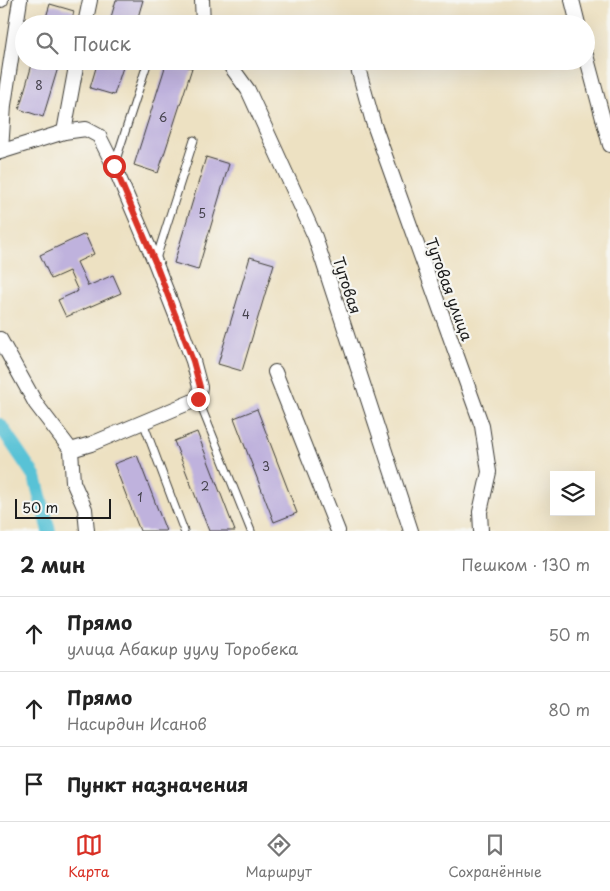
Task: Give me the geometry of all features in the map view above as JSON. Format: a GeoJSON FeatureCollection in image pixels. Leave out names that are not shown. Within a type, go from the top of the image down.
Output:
{"type":"FeatureCollection","features":[{"type":"Feature","properties":{"kind":"street"},"geometry":{"type":"LineString","coordinates":[[18,15],[20,0]]}},
{"type":"Feature","properties":{"kind":"street"},"geometry":{"type":"LineString","coordinates":[[87,15],[90,0]]}},
{"type":"Feature","properties":{"kind":"street"},"geometry":{"type":"LineString","coordinates":[[202,0],[203,15]]}},
{"type":"Feature","properties":{"kind":"street"},"geometry":{"type":"LineString","coordinates":[[572,0],[576,15]]}},
{"type":"Feature","properties":{"kind":"street"},"geometry":{"type":"LineString","coordinates":[[15,33],[4,105],[1,152],[64,132],[86,129],[99,136],[114,166],[155,262],[193,361],[200,387],[198,399],[92,444],[71,450]]}},
{"type":"Feature","properties":{"kind":"street"},"geometry":{"type":"LineString","coordinates":[[64,132],[75,70]]}},
{"type":"Feature","properties":{"kind":"street","name":"Тутовая"},"geometry":{"type":"LineString","coordinates":[[234,70],[248,90],[315,237],[411,531]]}},
{"type":"Feature","properties":{"kind":"street","name":"Тутовая улица"},"geometry":{"type":"LineString","coordinates":[[359,70],[373,122],[482,426],[489,472],[480,512],[481,531]]}},
{"type":"Feature","properties":{"kind":"street"},"geometry":{"type":"LineString","coordinates":[[590,70],[610,145]]}},
{"type":"Feature","properties":{"kind":"street"},"geometry":{"type":"LineString","coordinates":[[0,339],[36,404],[71,450],[73,482],[85,509],[87,531]]}},
{"type":"Feature","properties":{"kind":"street"},"geometry":{"type":"LineString","coordinates":[[275,372],[338,531]]}},
{"type":"Feature","properties":{"kind":"lane"},"geometry":{"type":"LineString","coordinates":[[114,166],[145,70]]}},
{"type":"Feature","properties":{"kind":"lane"},"geometry":{"type":"LineString","coordinates":[[155,262],[194,140]]}},
{"type":"Feature","properties":{"kind":"lane"},"geometry":{"type":"LineString","coordinates":[[198,399],[251,531]]}},
{"type":"Feature","properties":{"kind":"lane"},"geometry":{"type":"LineString","coordinates":[[143,422],[184,531]]}},
{"type":"Feature","properties":{"kind":"building"},"geometry":{"type":"Polygon","coordinates":[[[116,0],[143,0],[139,15],[112,15],[116,0]]]}},
{"type":"Feature","properties":{"kind":"building"},"geometry":{"type":"Polygon","coordinates":[[[50,4],[74,11],[73,15],[47,15],[50,4]]]}},
{"type":"Feature","properties":{"kind":"building"},"geometry":{"type":"Polygon","coordinates":[[[30,70],[57,70],[43,117],[19,109],[30,70]]]}},
{"type":"Feature","properties":{"kind":"building"},"geometry":{"type":"Polygon","coordinates":[[[95,70],[122,70],[114,95],[90,88],[95,70]]]}},
{"type":"Feature","properties":{"kind":"building"},"geometry":{"type":"Polygon","coordinates":[[[164,70],[191,70],[158,173],[134,165],[164,70]]]}},
{"type":"Feature","properties":{"kind":"building"},"geometry":{"type":"Polygon","coordinates":[[[206,157],[229,164],[198,270],[174,263],[206,157]]]}},
{"type":"Feature","properties":{"kind":"building"},"geometry":{"type":"Polygon","coordinates":[[[85,234],[94,254],[77,262],[88,286],[113,275],[121,293],[66,317],[58,300],[78,291],[69,271],[51,279],[40,255],[85,234]]]}},
{"type":"Feature","properties":{"kind":"building"},"geometry":{"type":"Polygon","coordinates":[[[250,257],[274,264],[242,371],[218,364],[250,257]]]}},
{"type":"Feature","properties":{"kind":"building"},"geometry":{"type":"Polygon","coordinates":[[[257,409],[297,513],[274,522],[234,418],[257,409]]]}},
{"type":"Feature","properties":{"kind":"building"},"geometry":{"type":"Polygon","coordinates":[[[197,432],[235,531],[209,531],[174,441],[197,432]]]}},
{"type":"Feature","properties":{"kind":"building"},"geometry":{"type":"Polygon","coordinates":[[[137,455],[166,531],[140,531],[114,464],[137,455]]]}},
{"type":"Feature","properties":{"kind":"waterway"},"geometry":{"type":"LineString","coordinates":[[0,425],[35,477],[49,531]]}},
{"type":"Feature","properties":{"kind":"route"},"geometry":{"type":"LineString","coordinates":[[114,166],[155,262],[193,361],[200,387],[198,399]]}}]}
